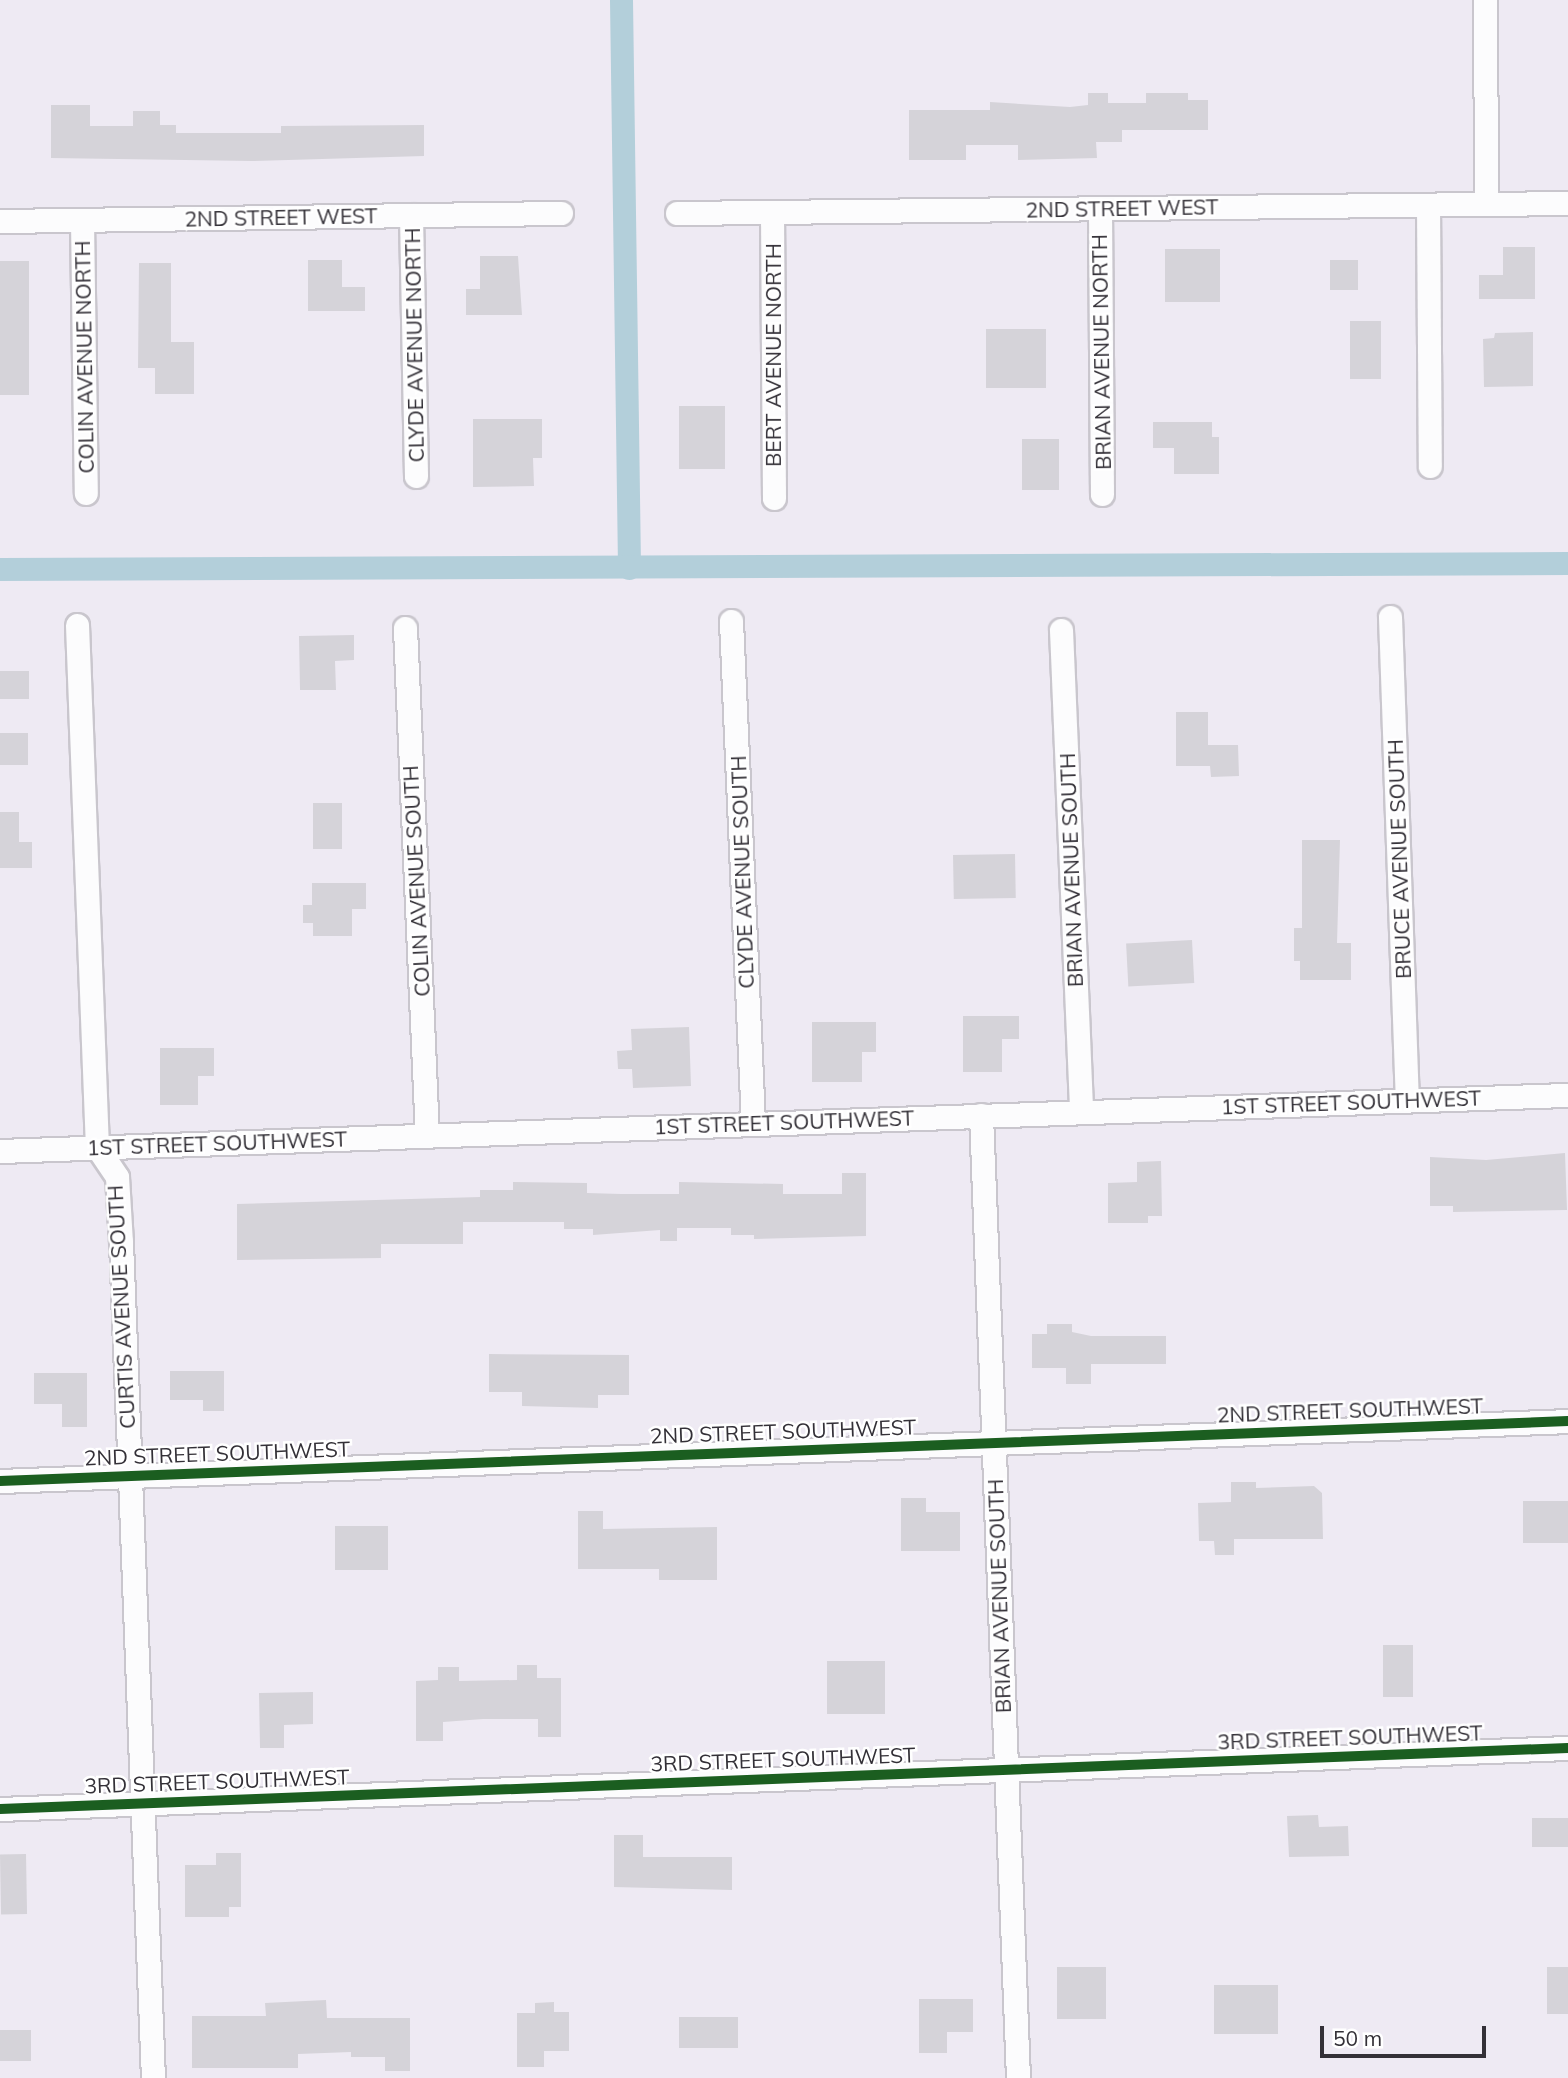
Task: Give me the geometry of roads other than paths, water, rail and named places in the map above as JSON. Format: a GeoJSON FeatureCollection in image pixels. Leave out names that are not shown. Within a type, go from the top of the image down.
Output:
{"type":"FeatureCollection","features":[{"type":"Feature","properties":{"kind":"street"},"geometry":{"type":"LineString","coordinates":[[1485,0],[1486,204]]}},
{"type":"Feature","properties":{"kind":"street","name":"2ND STREET WEST"},"geometry":{"type":"LineString","coordinates":[[677,213],[1568,203]]}},
{"type":"Feature","properties":{"kind":"street"},"geometry":{"type":"LineString","coordinates":[[1428,205],[1430,466]]}},
{"type":"Feature","properties":{"kind":"street","name":"BRIAN AVENUE NORTH"},"geometry":{"type":"LineString","coordinates":[[1100,209],[1102,495]]}},
{"type":"Feature","properties":{"kind":"street","name":"BERT AVENUE NORTH"},"geometry":{"type":"LineString","coordinates":[[772,212],[774,498]]}},
{"type":"Feature","properties":{"kind":"street","name":"2ND STREET WEST"},"geometry":{"type":"LineString","coordinates":[[0,221],[561,213]]}},
{"type":"Feature","properties":{"kind":"street","name":"CLYDE AVENUE NORTH"},"geometry":{"type":"LineString","coordinates":[[411,215],[416,476]]}},
{"type":"Feature","properties":{"kind":"street","name":"COLIN AVENUE NORTH"},"geometry":{"type":"LineString","coordinates":[[82,220],[86,493]]}},
{"type":"Feature","properties":{"kind":"street","name":"BRUCE AVENUE SOUTH"},"geometry":{"type":"LineString","coordinates":[[1390,617],[1407,1100]]}},
{"type":"Feature","properties":{"kind":"street","name":"CLYDE AVENUE SOUTH"},"geometry":{"type":"LineString","coordinates":[[731,621],[753,1123]]}},
{"type":"Feature","properties":{"kind":"street"},"geometry":{"type":"LineString","coordinates":[[76,625],[97,1147]]}},
{"type":"Feature","properties":{"kind":"street","name":"COLIN AVENUE SOUTH"},"geometry":{"type":"LineString","coordinates":[[405,628],[427,1135]]}},
{"type":"Feature","properties":{"kind":"street","name":"BRIAN AVENUE SOUTH"},"geometry":{"type":"LineString","coordinates":[[1060,629],[1081,1111]]}},
{"type":"Feature","properties":{"kind":"street","name":"1ST STREET SOUTHWEST"},"geometry":{"type":"LineString","coordinates":[[0,1151],[1568,1095]]}},
{"type":"Feature","properties":{"kind":"street","name":"BRIAN AVENUE SOUTH"},"geometry":{"type":"LineString","coordinates":[[981,1115],[1018,2078]]}},
{"type":"Feature","properties":{"kind":"street","name":"CURTIS AVENUE SOUTH"},"geometry":{"type":"LineString","coordinates":[[97,1147],[117,1177],[153,2078]]}},
{"type":"Feature","properties":{"kind":"street","name":"2ND STREET SOUTHWEST"},"geometry":{"type":"LineString","coordinates":[[0,1481],[1568,1421]]}},
{"type":"Feature","properties":{"kind":"street","name":"3RD STREET SOUTHWEST"},"geometry":{"type":"LineString","coordinates":[[0,1809],[1568,1748]]}},
{"type":"Feature","properties":{"kind":"waterway"},"geometry":{"type":"LineString","coordinates":[[621,0],[629,568]]}},
{"type":"Feature","properties":{"kind":"waterway"},"geometry":{"type":"LineString","coordinates":[[0,569],[1568,563]]}}]}
